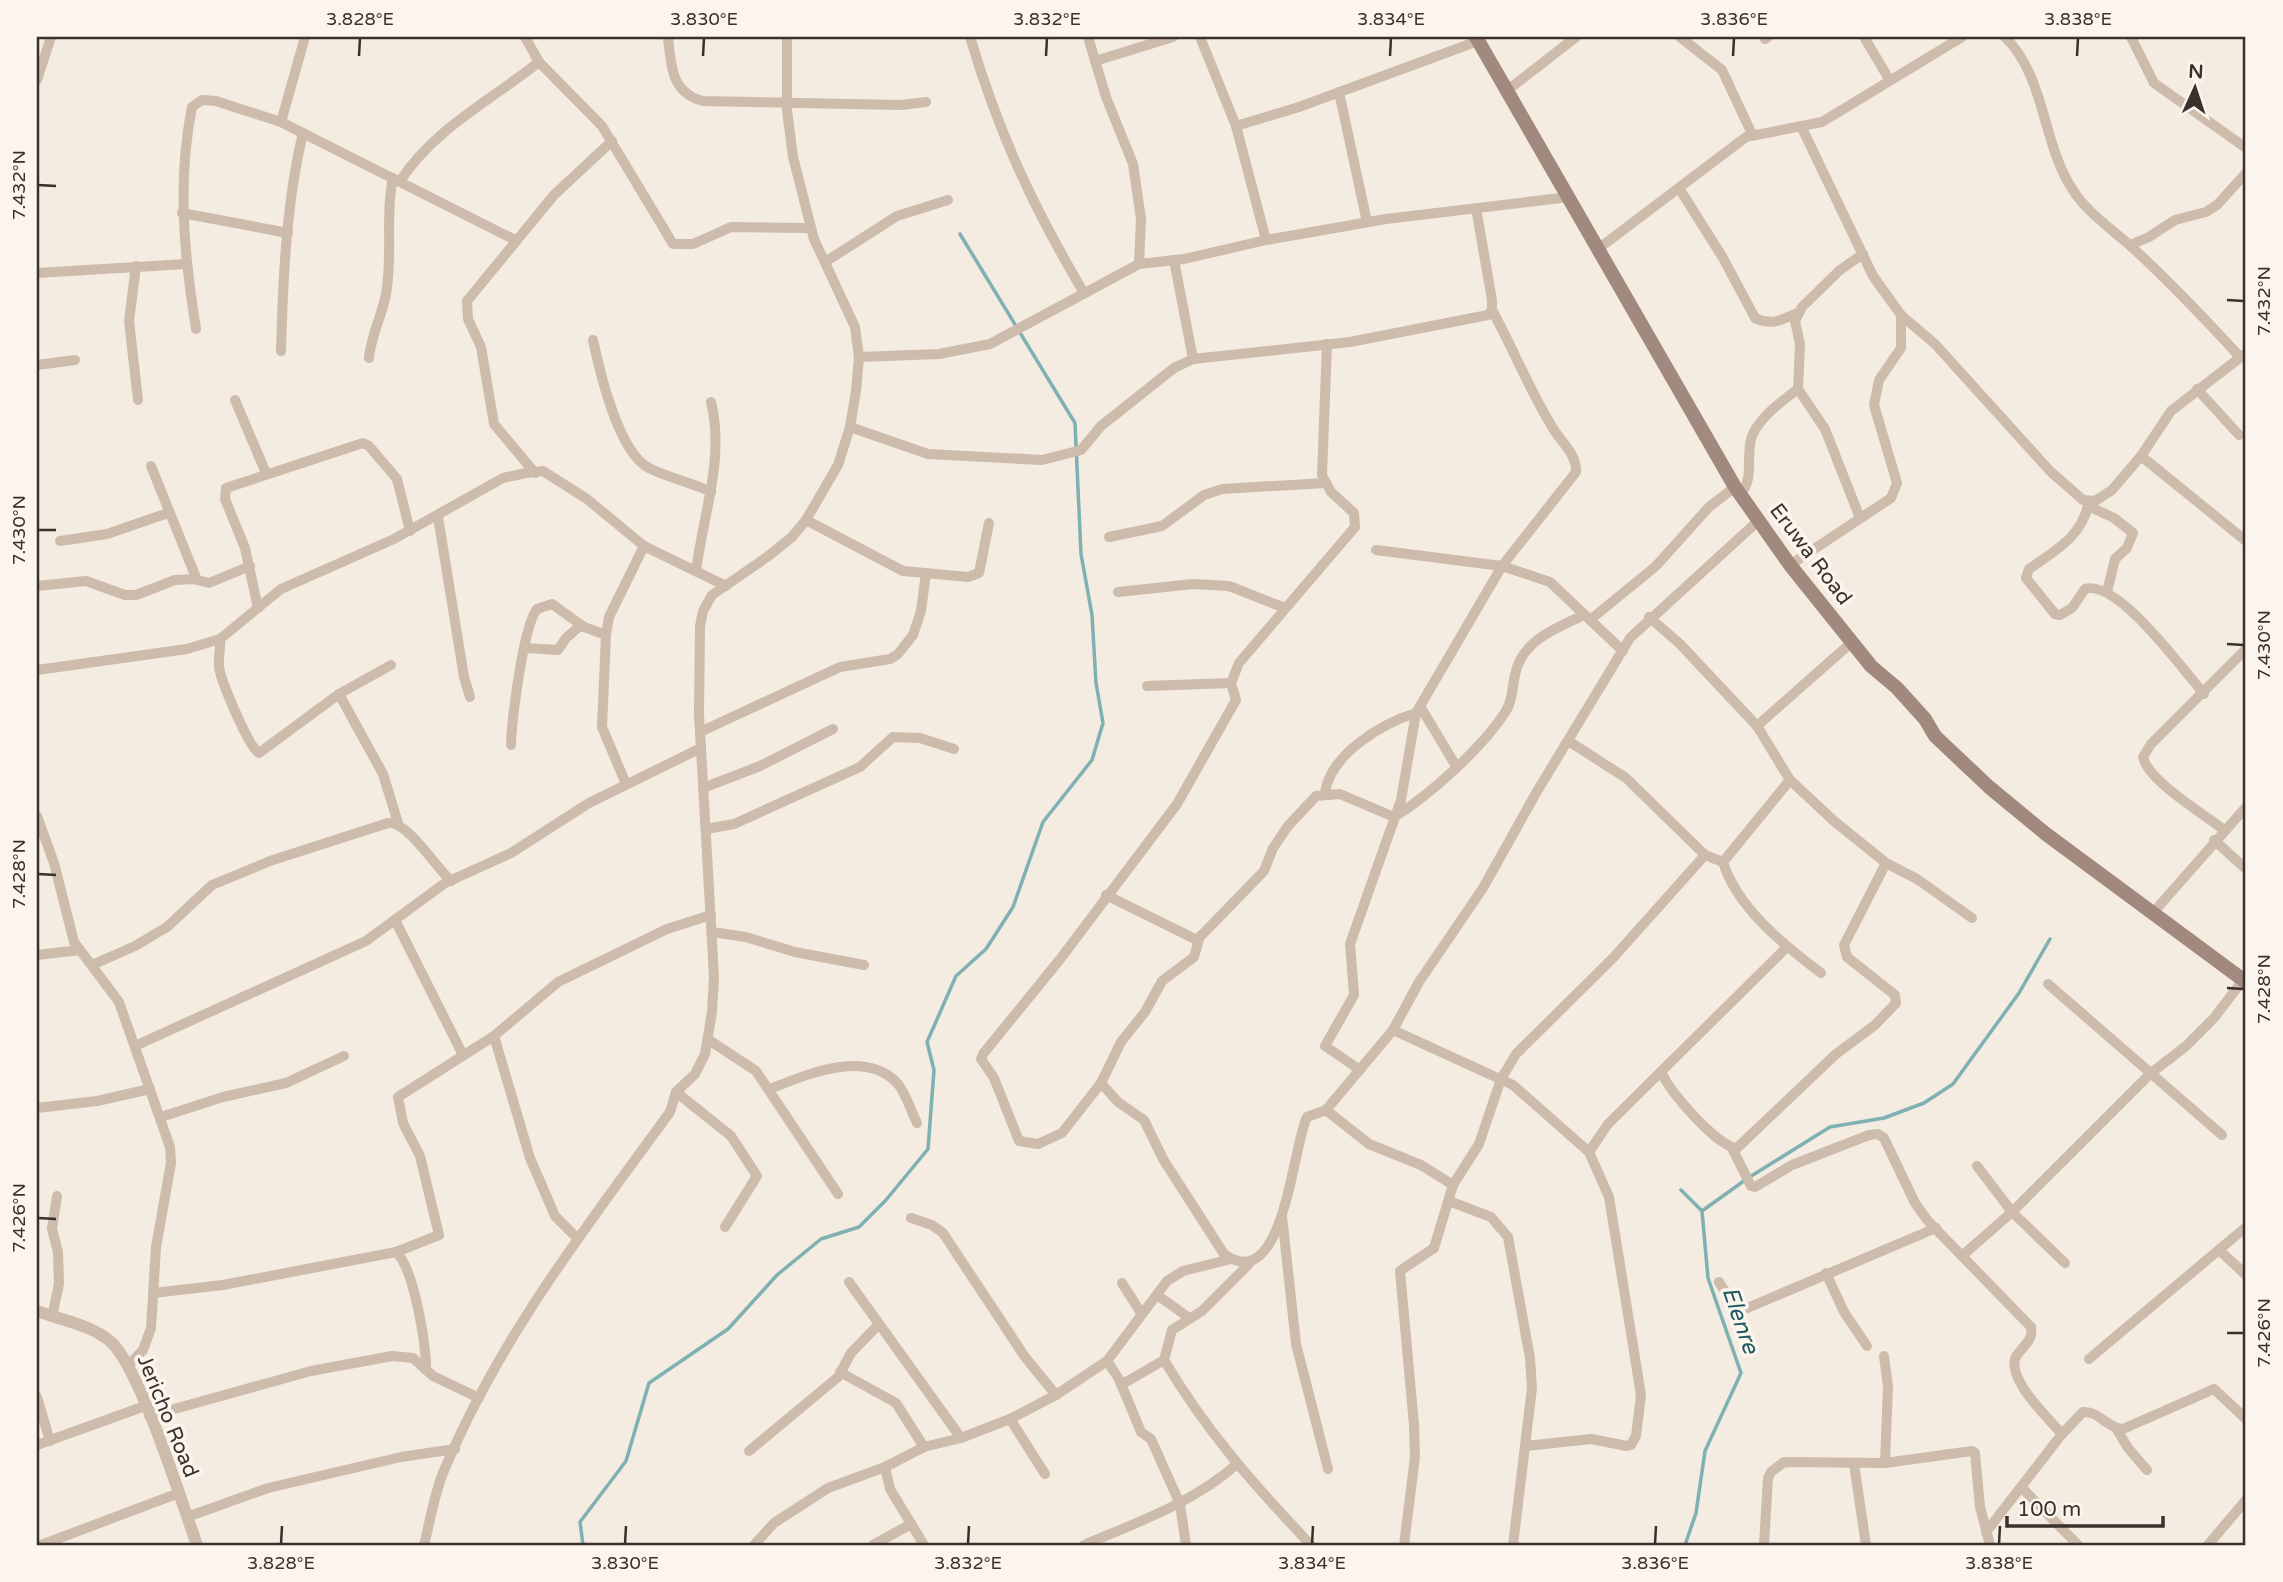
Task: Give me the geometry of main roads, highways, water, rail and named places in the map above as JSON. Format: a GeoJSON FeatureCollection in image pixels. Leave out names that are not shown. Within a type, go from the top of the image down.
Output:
{"type":"FeatureCollection","features":[{"type":"Feature","properties":{"kind":"main road","name":"Eruwa Road"},"geometry":{"type":"LineString","coordinates":[[1477,39],[1509,89],[1737,490],[1790,565],[1871,666],[1897,688],[1925,719],[1935,736],[1989,787],[2152,914],[2245,981]]}},
{"type":"Feature","properties":{"kind":"waterway"},"geometry":{"type":"LineString","coordinates":[[583,1545],[580,1522],[626,1461],[649,1383],[728,1329],[777,1275],[821,1239],[859,1227],[886,1200],[928,1149],[934,1070],[927,1042],[956,976],[986,949],[1013,907],[1043,822],[1092,760],[1103,723],[1096,683],[1092,615],[1081,554],[1075,423],[960,234]]}},
{"type":"Feature","properties":{"kind":"waterway"},"geometry":{"type":"LineString","coordinates":[[1702,1211],[1748,1178],[1830,1127],[1884,1118],[1924,1103],[1953,1084],[2019,993],[2050,939]]}},
{"type":"Feature","properties":{"kind":"waterway","name":"Elenre"},"geometry":{"type":"LineString","coordinates":[[1681,1190],[1702,1211],[1708,1278],[1741,1373],[1705,1451],[1696,1513],[1685,1545]]}}]}
